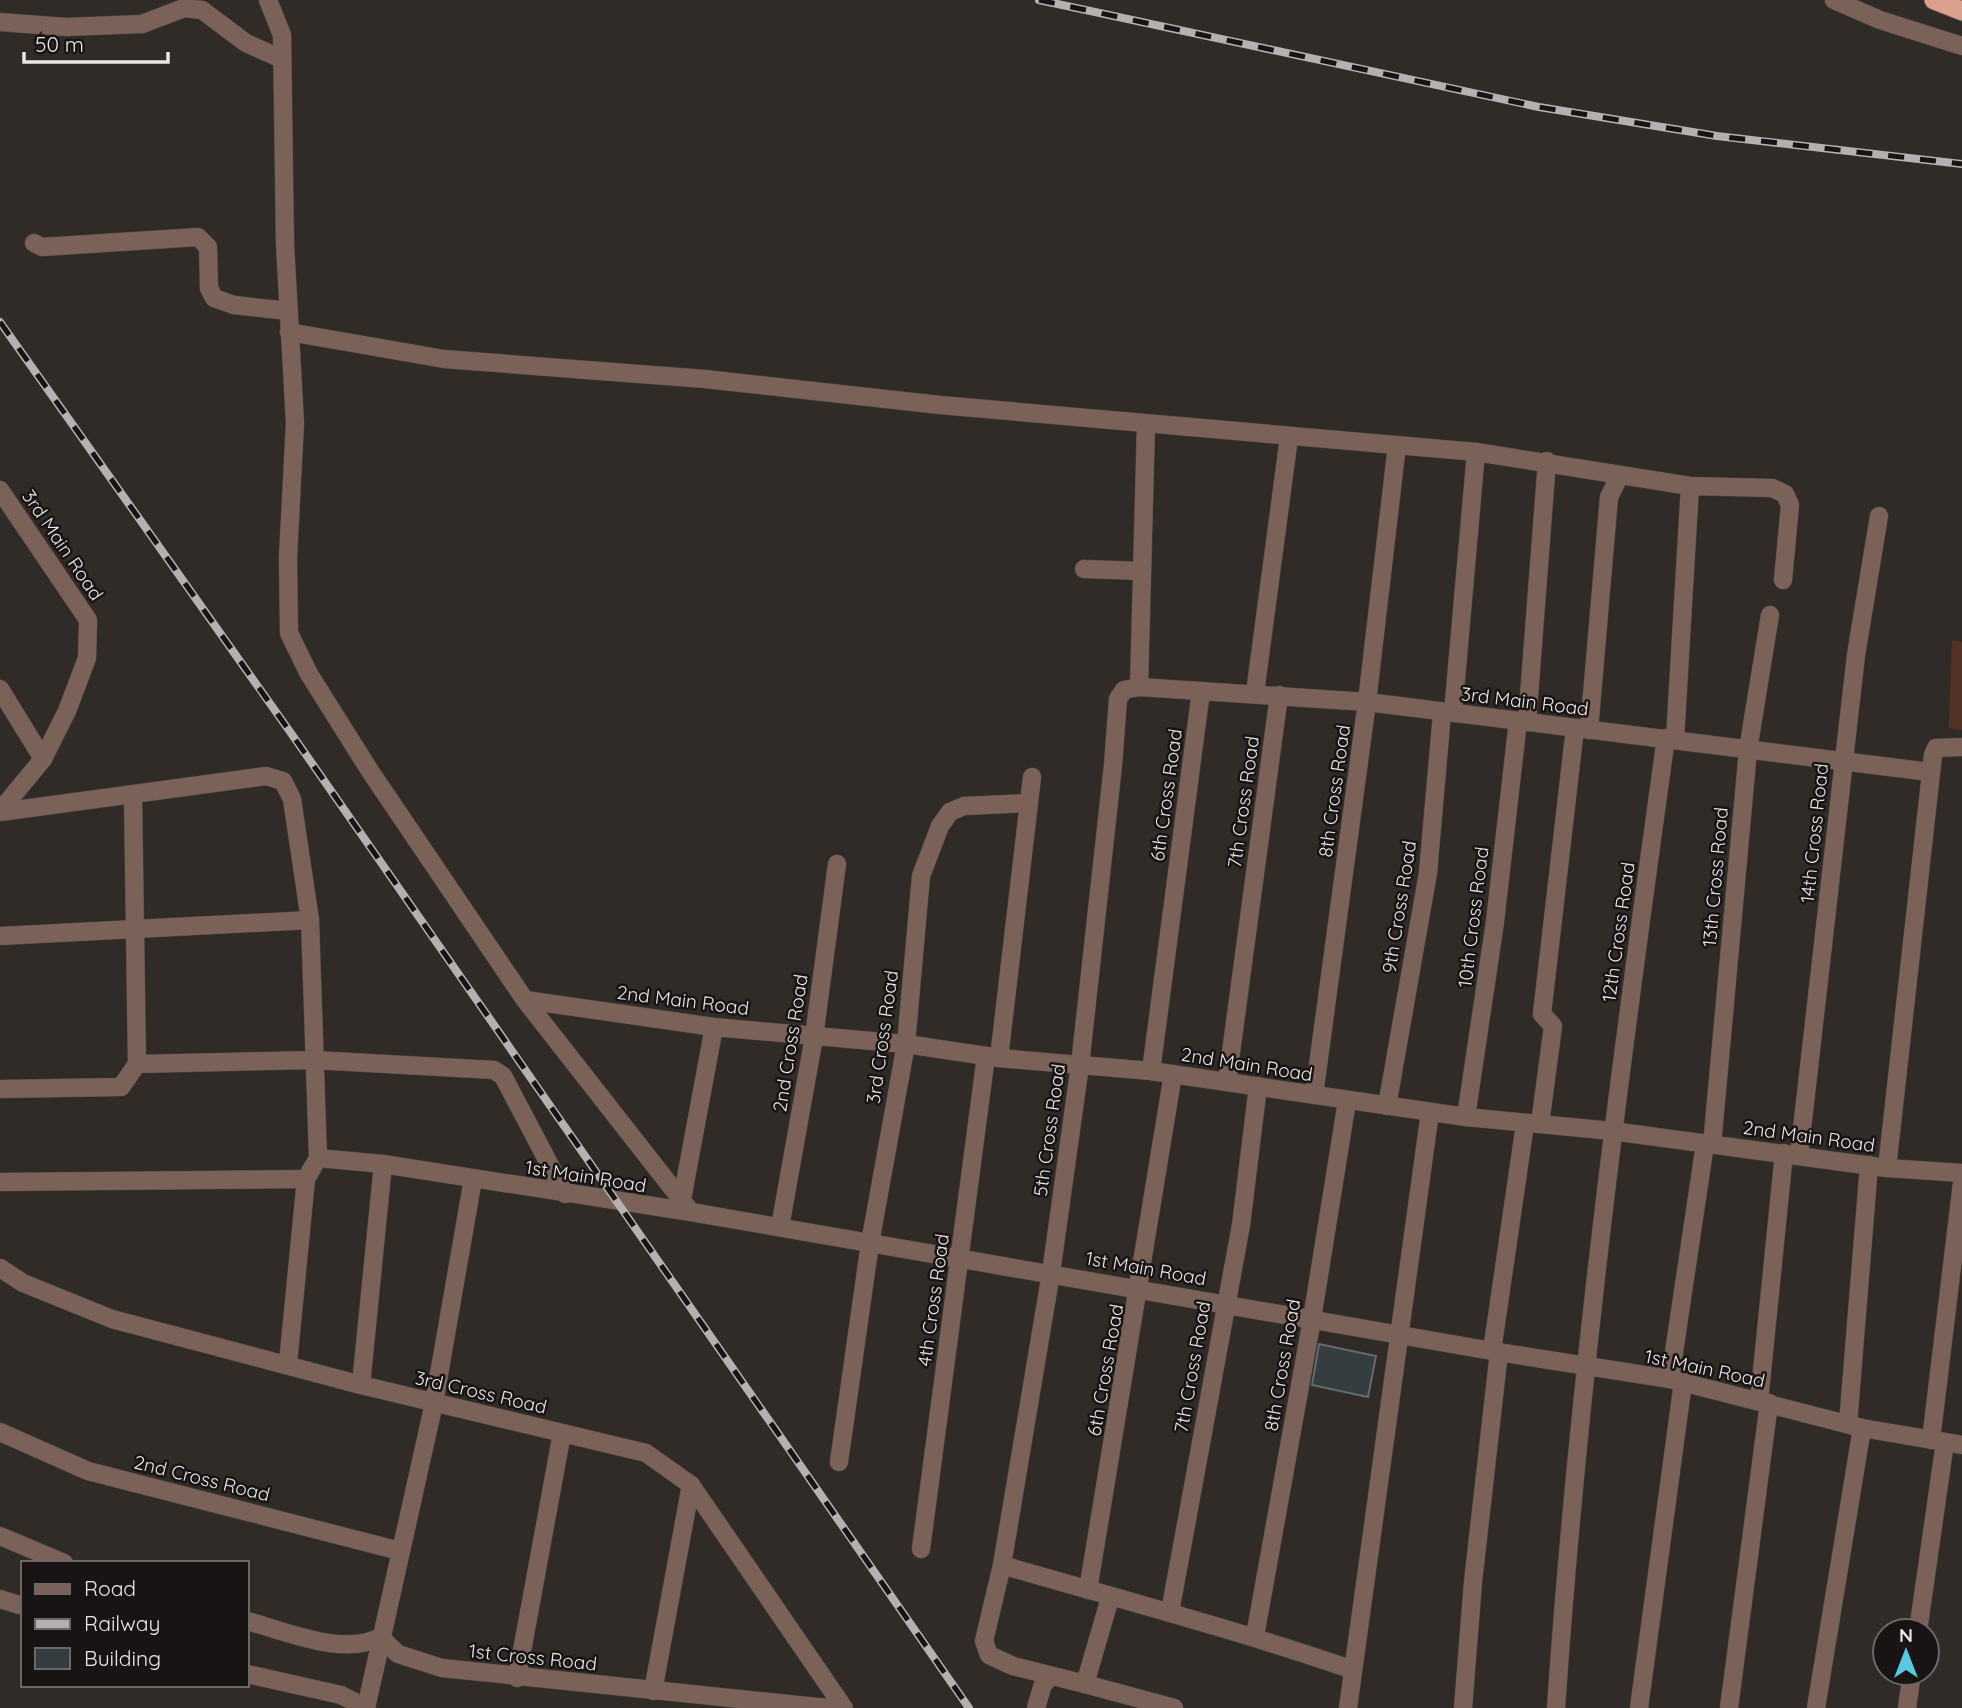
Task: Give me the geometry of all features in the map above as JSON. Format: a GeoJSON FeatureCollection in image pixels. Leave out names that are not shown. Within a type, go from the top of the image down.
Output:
{"type":"FeatureCollection","features":[{"type":"Feature","properties":{"kind":"highway"},"geometry":{"type":"LineString","coordinates":[[1934,0],[1962,11]]}},
{"type":"Feature","properties":{"kind":"street"},"geometry":{"type":"LineString","coordinates":[[268,0],[282,35],[288,311],[295,423],[288,557],[289,633],[309,674],[370,771],[525,1000],[686,1205]]}},
{"type":"Feature","properties":{"kind":"street"},"geometry":{"type":"LineString","coordinates":[[1834,0],[1880,20],[1962,46]]}},
{"type":"Feature","properties":{"kind":"street"},"geometry":{"type":"LineString","coordinates":[[0,22],[66,27],[142,24],[184,8],[202,10],[246,43],[282,59]]}},
{"type":"Feature","properties":{"kind":"street"},"geometry":{"type":"LineString","coordinates":[[34,243],[42,247],[198,237],[208,247],[209,288],[214,298],[234,305],[288,311]]}},
{"type":"Feature","properties":{"kind":"street"},"geometry":{"type":"LineString","coordinates":[[289,332],[444,359],[705,379],[1146,424],[1476,452],[1547,461],[1619,477],[1690,486],[1772,488],[1785,494],[1790,505],[1783,580]]}},
{"type":"Feature","properties":{"kind":"street"},"geometry":{"type":"LineString","coordinates":[[1139,687],[1146,424]]}},
{"type":"Feature","properties":{"kind":"street"},"geometry":{"type":"LineString","coordinates":[[1255,693],[1289,437]]}},
{"type":"Feature","properties":{"kind":"street","name":"8th Cross Road"},"geometry":{"type":"LineString","coordinates":[[1314,1095],[1367,702],[1397,445]]}},
{"type":"Feature","properties":{"kind":"street","name":"9th Cross Road"},"geometry":{"type":"LineString","coordinates":[[1387,1106],[1428,873],[1462,603],[1476,452]]}},
{"type":"Feature","properties":{"kind":"street","name":"10th Cross Road"},"geometry":{"type":"LineString","coordinates":[[1466,1117],[1522,721],[1547,461]]}},
{"type":"Feature","properties":{"kind":"street"},"geometry":{"type":"LineString","coordinates":[[1463,1708],[1472,1582],[1495,1352],[1533,1124],[1553,1026],[1542,1014],[1551,935],[1582,729],[1609,497],[1619,477]]}},
{"type":"Feature","properties":{"kind":"street","name":"12th Cross Road"},"geometry":{"type":"LineString","coordinates":[[1556,1708],[1565,1570],[1612,1131],[1670,738],[1683,621],[1690,486]]}},
{"type":"Feature","properties":{"kind":"street","name":"3rd Main Road"},"geometry":{"type":"LineString","coordinates":[[0,490],[88,620],[87,658],[67,711],[43,760],[0,811]]}},
{"type":"Feature","properties":{"kind":"street","name":"14th Cross Road"},"geometry":{"type":"LineString","coordinates":[[1730,1708],[1791,1154],[1856,655],[1879,516]]}},
{"type":"Feature","properties":{"kind":"street"},"geometry":{"type":"LineString","coordinates":[[1084,569],[1142,571]]}},
{"type":"Feature","properties":{"kind":"street","name":"13th Cross Road"},"geometry":{"type":"LineString","coordinates":[[1639,1708],[1677,1380],[1708,1144],[1748,750],[1770,615]]}},
{"type":"Feature","properties":{"kind":"street","name":"3rd Main Road"},"geometry":{"type":"LineString","coordinates":[[1139,687],[1367,702],[1930,772]]}},
{"type":"Feature","properties":{"kind":"street","name":"5th Cross Road"},"geometry":{"type":"LineString","coordinates":[[1052,1675],[997,1661],[989,1656],[984,1641],[1002,1565],[1051,1273],[1080,1065],[1112,779],[1118,699],[1124,690],[1139,687]]}},
{"type":"Feature","properties":{"kind":"street"},"geometry":{"type":"LineString","coordinates":[[0,689],[43,760]]}},
{"type":"Feature","properties":{"kind":"street","name":"6th Cross Road"},"geometry":{"type":"LineString","coordinates":[[1151,1071],[1201,691]]}},
{"type":"Feature","properties":{"kind":"street","name":"7th Cross Road"},"geometry":{"type":"LineString","coordinates":[[1227,1082],[1279,695]]}},
{"type":"Feature","properties":{"kind":"street"},"geometry":{"type":"LineString","coordinates":[[1816,1708],[1855,1426],[1878,1166],[1930,772],[1936,748],[1954,746]]}},
{"type":"Feature","properties":{"kind":"street"},"geometry":{"type":"LineString","coordinates":[[0,811],[133,796],[266,776],[284,781],[292,799],[310,920],[318,1158],[306,1179],[288,1363]]}},
{"type":"Feature","properties":{"kind":"street","name":"4th Cross Road"},"geometry":{"type":"LineString","coordinates":[[921,1549],[960,1259],[1032,777]]}},
{"type":"Feature","properties":{"kind":"street"},"geometry":{"type":"LineString","coordinates":[[0,1089],[121,1087],[136,1064],[137,929],[133,796]]}},
{"type":"Feature","properties":{"kind":"street","name":"3rd Cross Road"},"geometry":{"type":"LineString","coordinates":[[839,1462],[870,1243],[906,1044],[921,876],[940,826],[950,812],[964,806],[1028,803]]}},
{"type":"Feature","properties":{"kind":"street","name":"2nd Cross Road"},"geometry":{"type":"LineString","coordinates":[[780,1227],[814,1037],[837,864]]}},
{"type":"Feature","properties":{"kind":"street"},"geometry":{"type":"LineString","coordinates":[[0,936],[310,920]]}},
{"type":"Feature","properties":{"kind":"street","name":"2nd Main Road"},"geometry":{"type":"LineString","coordinates":[[525,1000],[714,1027],[906,1044],[992,1057],[1151,1071],[1466,1117],[1612,1131],[1878,1166],[1962,1173]]}},
{"type":"Feature","properties":{"kind":"street"},"geometry":{"type":"LineString","coordinates":[[686,1205],[714,1027]]}},
{"type":"Feature","properties":{"kind":"street"},"geometry":{"type":"LineString","coordinates":[[136,1064],[314,1060],[494,1070],[503,1076],[565,1194]]}},
{"type":"Feature","properties":{"kind":"street","name":"6th Cross Road"},"geometry":{"type":"LineString","coordinates":[[1088,1590],[1140,1289],[1173,1074]]}},
{"type":"Feature","properties":{"kind":"street","name":"7th Cross Road"},"geometry":{"type":"LineString","coordinates":[[1170,1612],[1224,1303],[1241,1225],[1258,1086]]}},
{"type":"Feature","properties":{"kind":"street","name":"8th Cross Road"},"geometry":{"type":"LineString","coordinates":[[1255,1636],[1312,1319],[1347,1101]]}},
{"type":"Feature","properties":{"kind":"street"},"geometry":{"type":"LineString","coordinates":[[1348,1708],[1430,1112]]}},
{"type":"Feature","properties":{"kind":"street","name":"1st Main Road"},"geometry":{"type":"LineString","coordinates":[[318,1158],[383,1164],[565,1194],[686,1205],[780,1227],[960,1259],[1495,1352],[1677,1380],[1855,1426],[1946,1442]]}},
{"type":"Feature","properties":{"kind":"street"},"geometry":{"type":"LineString","coordinates":[[361,1385],[383,1164]]}},
{"type":"Feature","properties":{"kind":"street"},"geometry":{"type":"LineString","coordinates":[[0,1182],[306,1179]]}},
{"type":"Feature","properties":{"kind":"street"},"geometry":{"type":"LineString","coordinates":[[248,1674],[341,1695],[363,1706],[434,1403],[473,1179]]}},
{"type":"Feature","properties":{"kind":"street"},"geometry":{"type":"LineString","coordinates":[[1920,1617],[1946,1442],[1962,1183]]}},
{"type":"Feature","properties":{"kind":"street","name":"3rd Cross Road"},"geometry":{"type":"LineString","coordinates":[[0,1268],[23,1283],[112,1319],[288,1363],[361,1385],[646,1453],[691,1485],[844,1708]]}},
{"type":"Feature","properties":{"kind":"street","name":"2nd Cross Road"},"geometry":{"type":"LineString","coordinates":[[0,1432],[88,1471],[400,1551]]}},
{"type":"Feature","properties":{"kind":"street"},"geometry":{"type":"LineString","coordinates":[[517,1678],[562,1433]]}},
{"type":"Feature","properties":{"kind":"street"},"geometry":{"type":"LineString","coordinates":[[653,1691],[691,1485]]}},
{"type":"Feature","properties":{"kind":"street"},"geometry":{"type":"LineString","coordinates":[[0,1536],[59,1561]]}},
{"type":"Feature","properties":{"kind":"street"},"geometry":{"type":"LineString","coordinates":[[1002,1565],[1110,1598],[1255,1636],[1353,1670]]}},
{"type":"Feature","properties":{"kind":"street"},"geometry":{"type":"LineString","coordinates":[[1085,1684],[1110,1598]]}},
{"type":"Feature","properties":{"kind":"street"},"geometry":{"type":"LineString","coordinates":[[0,1599],[21,1605]]}},
{"type":"Feature","properties":{"kind":"street"},"geometry":{"type":"LineString","coordinates":[[248,1620],[340,1644],[356,1646],[379,1642]]}},
{"type":"Feature","properties":{"kind":"street","name":"1st Cross Road"},"geometry":{"type":"LineString","coordinates":[[379,1642],[398,1654],[442,1668],[517,1678],[827,1708]]}},
{"type":"Feature","properties":{"kind":"street"},"geometry":{"type":"LineString","coordinates":[[1036,1708],[1040,1691],[1052,1675],[1174,1708]]}},
{"type":"Feature","properties":{"kind":"street"},"geometry":{"type":"LineString","coordinates":[[1907,1708],[1910,1687]]}},
{"type":"Feature","properties":{"kind":"shaded area"},"geometry":{"type":"Polygon","coordinates":[[[1952,640],[1962,642],[1962,730],[1949,728],[1952,640]]]}},
{"type":"Feature","properties":{"kind":"building"},"geometry":{"type":"Polygon","coordinates":[[[1319,1344],[1376,1356],[1368,1397],[1312,1385],[1319,1344]]]}},
{"type":"Feature","properties":{"kind":"railway"},"geometry":{"type":"LineString","coordinates":[[1039,0],[1539,107],[1717,136],[1962,164]]}},
{"type":"Feature","properties":{"kind":"railway"},"geometry":{"type":"LineString","coordinates":[[0,322],[293,736],[969,1708]]}}]}
